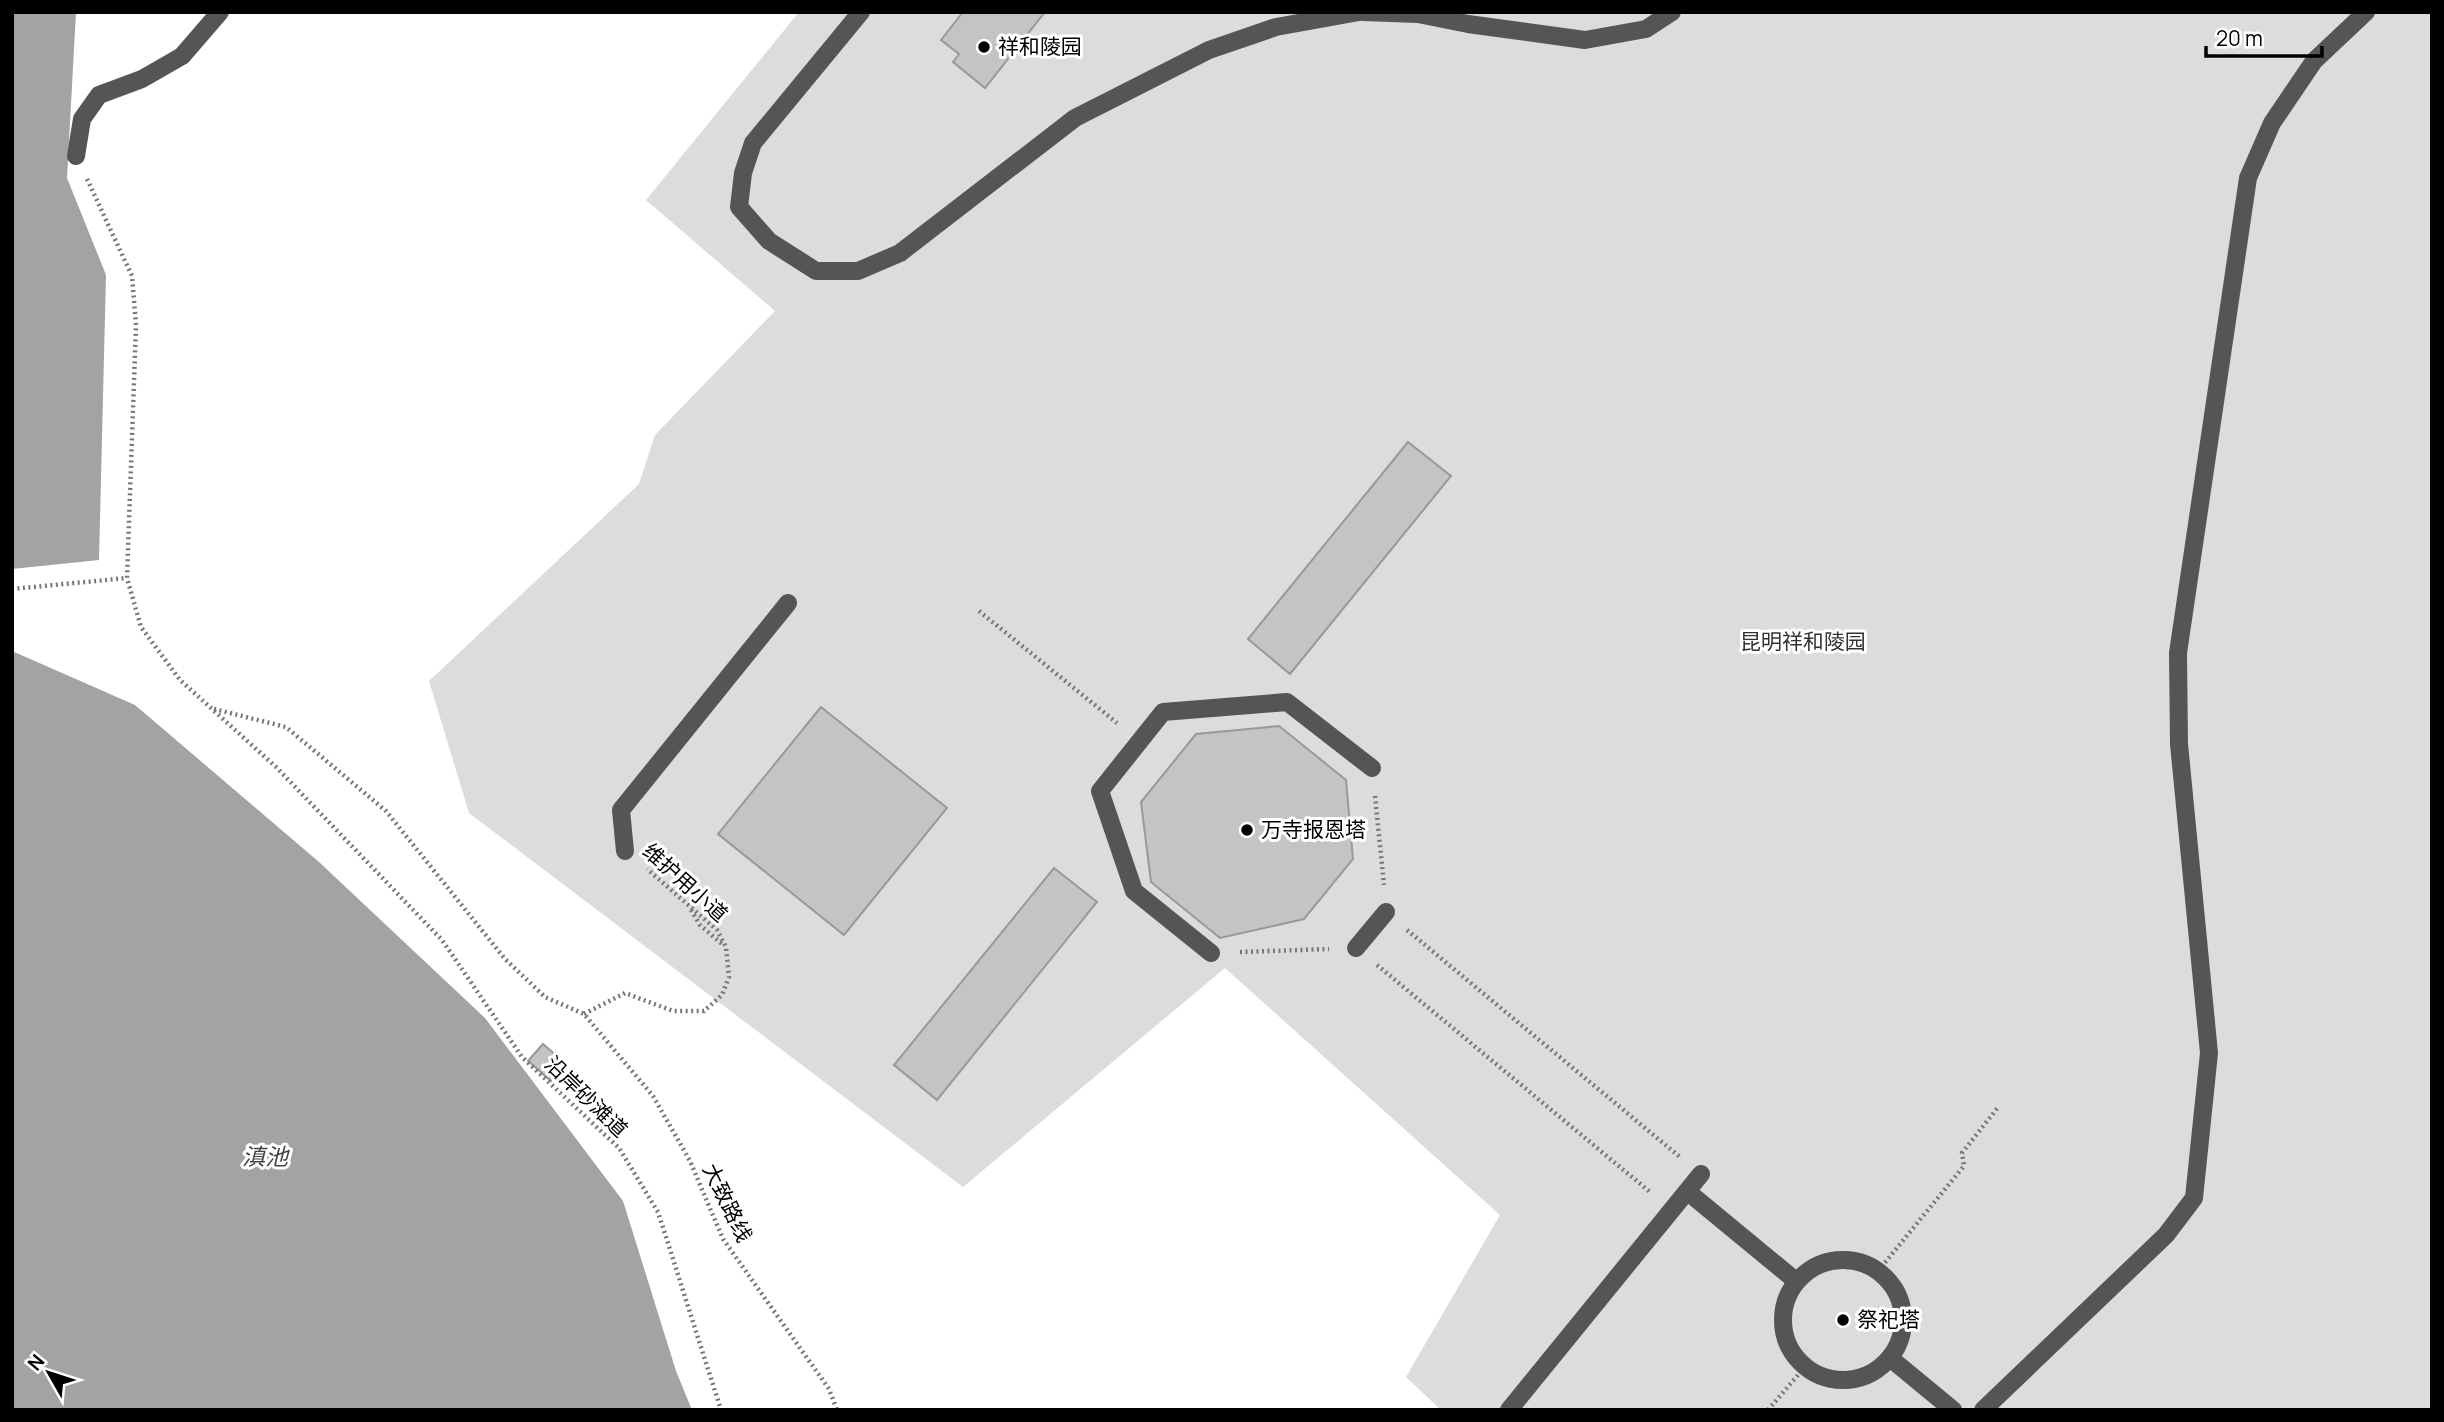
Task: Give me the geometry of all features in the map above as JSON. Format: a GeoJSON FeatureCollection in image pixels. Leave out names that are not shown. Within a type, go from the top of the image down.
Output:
{"type":"FeatureCollection","features":[{"type":"Feature","properties":{"kind":"street"},"geometry":{"type":"LineString","coordinates":[[76,156],[82,119],[99,94],[142,79],[182,56],[220,12]]}},
{"type":"Feature","properties":{"kind":"street"},"geometry":{"type":"LineString","coordinates":[[862,12],[753,144],[743,173],[739,207],[769,241],[816,271],[858,271],[900,253],[1075,118],[1209,50],[1276,27],[1361,12],[1418,14],[1468,24],[1585,40],[1646,29],[1672,12]]}},
{"type":"Feature","properties":{"kind":"street"},"geometry":{"type":"LineString","coordinates":[[1983,1410],[2165,1235],[2194,1198],[2209,1053],[2179,744],[2178,653],[2248,178],[2272,123],[2314,61],[2366,12]]}},
{"type":"Feature","properties":{"kind":"street"},"geometry":{"type":"LineString","coordinates":[[625,851],[621,810],[788,603]]}},
{"type":"Feature","properties":{"kind":"street"},"geometry":{"type":"LineString","coordinates":[[1211,953],[1134,891],[1100,791],[1163,712],[1287,702],[1372,768]]}},
{"type":"Feature","properties":{"kind":"street"},"geometry":{"type":"LineString","coordinates":[[1356,948],[1386,912]]}},
{"type":"Feature","properties":{"kind":"street"},"geometry":{"type":"LineString","coordinates":[[1509,1410],[1701,1174]]}},
{"type":"Feature","properties":{"kind":"street"},"geometry":{"type":"LineString","coordinates":[[1688,1192],[1796,1281]]}},
{"type":"Feature","properties":{"kind":"street"},"geometry":{"type":"LineString","coordinates":[[1838,1260],[1865,1263],[1878,1271],[1894,1287],[1901,1304],[1903,1323],[1899,1341],[1890,1358],[1876,1370],[1859,1378],[1840,1380],[1821,1376],[1805,1367],[1792,1352],[1784,1326],[1787,1298],[1796,1281],[1811,1269],[1838,1260]]}},
{"type":"Feature","properties":{"kind":"street"},"geometry":{"type":"LineString","coordinates":[[1890,1358],[1953,1410]]}},
{"type":"Feature","properties":{"kind":"path","name":"沿岸砂滩道"},"geometry":{"type":"LineString","coordinates":[[76,156],[132,276],[136,325],[127,578],[141,627],[180,680],[276,767],[442,940],[522,1057],[619,1148],[657,1212],[721,1410]]}},
{"type":"Feature","properties":{"kind":"path"},"geometry":{"type":"LineString","coordinates":[[12,589],[127,578]]}},
{"type":"Feature","properties":{"kind":"path"},"geometry":{"type":"LineString","coordinates":[[979,611],[1139,742]]}},
{"type":"Feature","properties":{"kind":"path"},"geometry":{"type":"LineString","coordinates":[[212,708],[286,727],[386,811],[505,959],[545,997],[583,1014]]}},
{"type":"Feature","properties":{"kind":"path"},"geometry":{"type":"LineString","coordinates":[[1372,768],[1386,912],[1701,1174]]}},
{"type":"Feature","properties":{"kind":"path","name":"维护用小道"},"geometry":{"type":"LineString","coordinates":[[583,1014],[625,993],[673,1011],[704,1011],[722,995],[729,977],[726,947],[700,925],[688,904],[625,851]]}},
{"type":"Feature","properties":{"kind":"path"},"geometry":{"type":"LineString","coordinates":[[1211,953],[1356,948],[1672,1211]]}},
{"type":"Feature","properties":{"kind":"path","name":"大致路线"},"geometry":{"type":"LineString","coordinates":[[583,1014],[653,1096],[690,1161],[723,1239],[829,1389],[837,1410]]}},
{"type":"Feature","properties":{"kind":"path"},"geometry":{"type":"LineString","coordinates":[[1878,1271],[1964,1166],[1962,1153],[1999,1106]]}},
{"type":"Feature","properties":{"kind":"path"},"geometry":{"type":"LineString","coordinates":[[1768,1410],[1805,1367]]}},
{"type":"Feature","properties":{"kind":"green space","name":"昆明祥和陵园"},"geometry":{"type":"Polygon","coordinates":[[[799,12],[2432,12],[2432,1410],[1441,1410],[1406,1377],[1500,1215],[1225,968],[963,1187],[469,813],[429,681],[639,484],[655,435],[775,311],[646,200],[799,12]]]}},
{"type":"Feature","properties":{"kind":"water"},"geometry":{"type":"Polygon","coordinates":[[[12,12],[76,12],[67,178],[106,275],[99,560],[12,569],[12,12]]]}},
{"type":"Feature","properties":{"kind":"water","name":"滇池"},"geometry":{"type":"Polygon","coordinates":[[[12,651],[135,705],[319,862],[485,1018],[623,1201],[676,1371],[692,1410],[12,1410],[12,651]]]}},
{"type":"Feature","properties":{"kind":"building","name":"祥和陵园"},"geometry":{"type":"Polygon","coordinates":[[[963,12],[1045,12],[985,88],[953,62],[959,54],[941,40],[963,12]]]}},
{"type":"Feature","properties":{"kind":"building"},"geometry":{"type":"Polygon","coordinates":[[[1408,442],[1451,476],[1290,674],[1248,639],[1408,442]]]}},
{"type":"Feature","properties":{"kind":"building"},"geometry":{"type":"Polygon","coordinates":[[[821,707],[947,808],[844,935],[718,834],[821,707]]]}},
{"type":"Feature","properties":{"kind":"building","name":"万寺报恩塔"},"geometry":{"type":"Polygon","coordinates":[[[1279,726],[1346,780],[1353,859],[1304,919],[1220,938],[1151,882],[1141,802],[1196,734],[1279,726]]]}},
{"type":"Feature","properties":{"kind":"building"},"geometry":{"type":"Polygon","coordinates":[[[1054,868],[1097,902],[937,1100],[894,1065],[1054,868]]]}},
{"type":"Feature","properties":{"kind":"building"},"geometry":{"type":"Polygon","coordinates":[[[543,1044],[566,1064],[551,1081],[528,1061],[543,1044]]]}},
{"type":"Feature","properties":{"kind":"place","name":"祥和陵园"},"geometry":{"type":"Point","coordinates":[984,47]}},
{"type":"Feature","properties":{"kind":"place","name":"万寺报恩塔"},"geometry":{"type":"Point","coordinates":[1247,830]}},
{"type":"Feature","properties":{"kind":"place","name":"祭祀塔"},"geometry":{"type":"Point","coordinates":[1843,1320]}}]}
